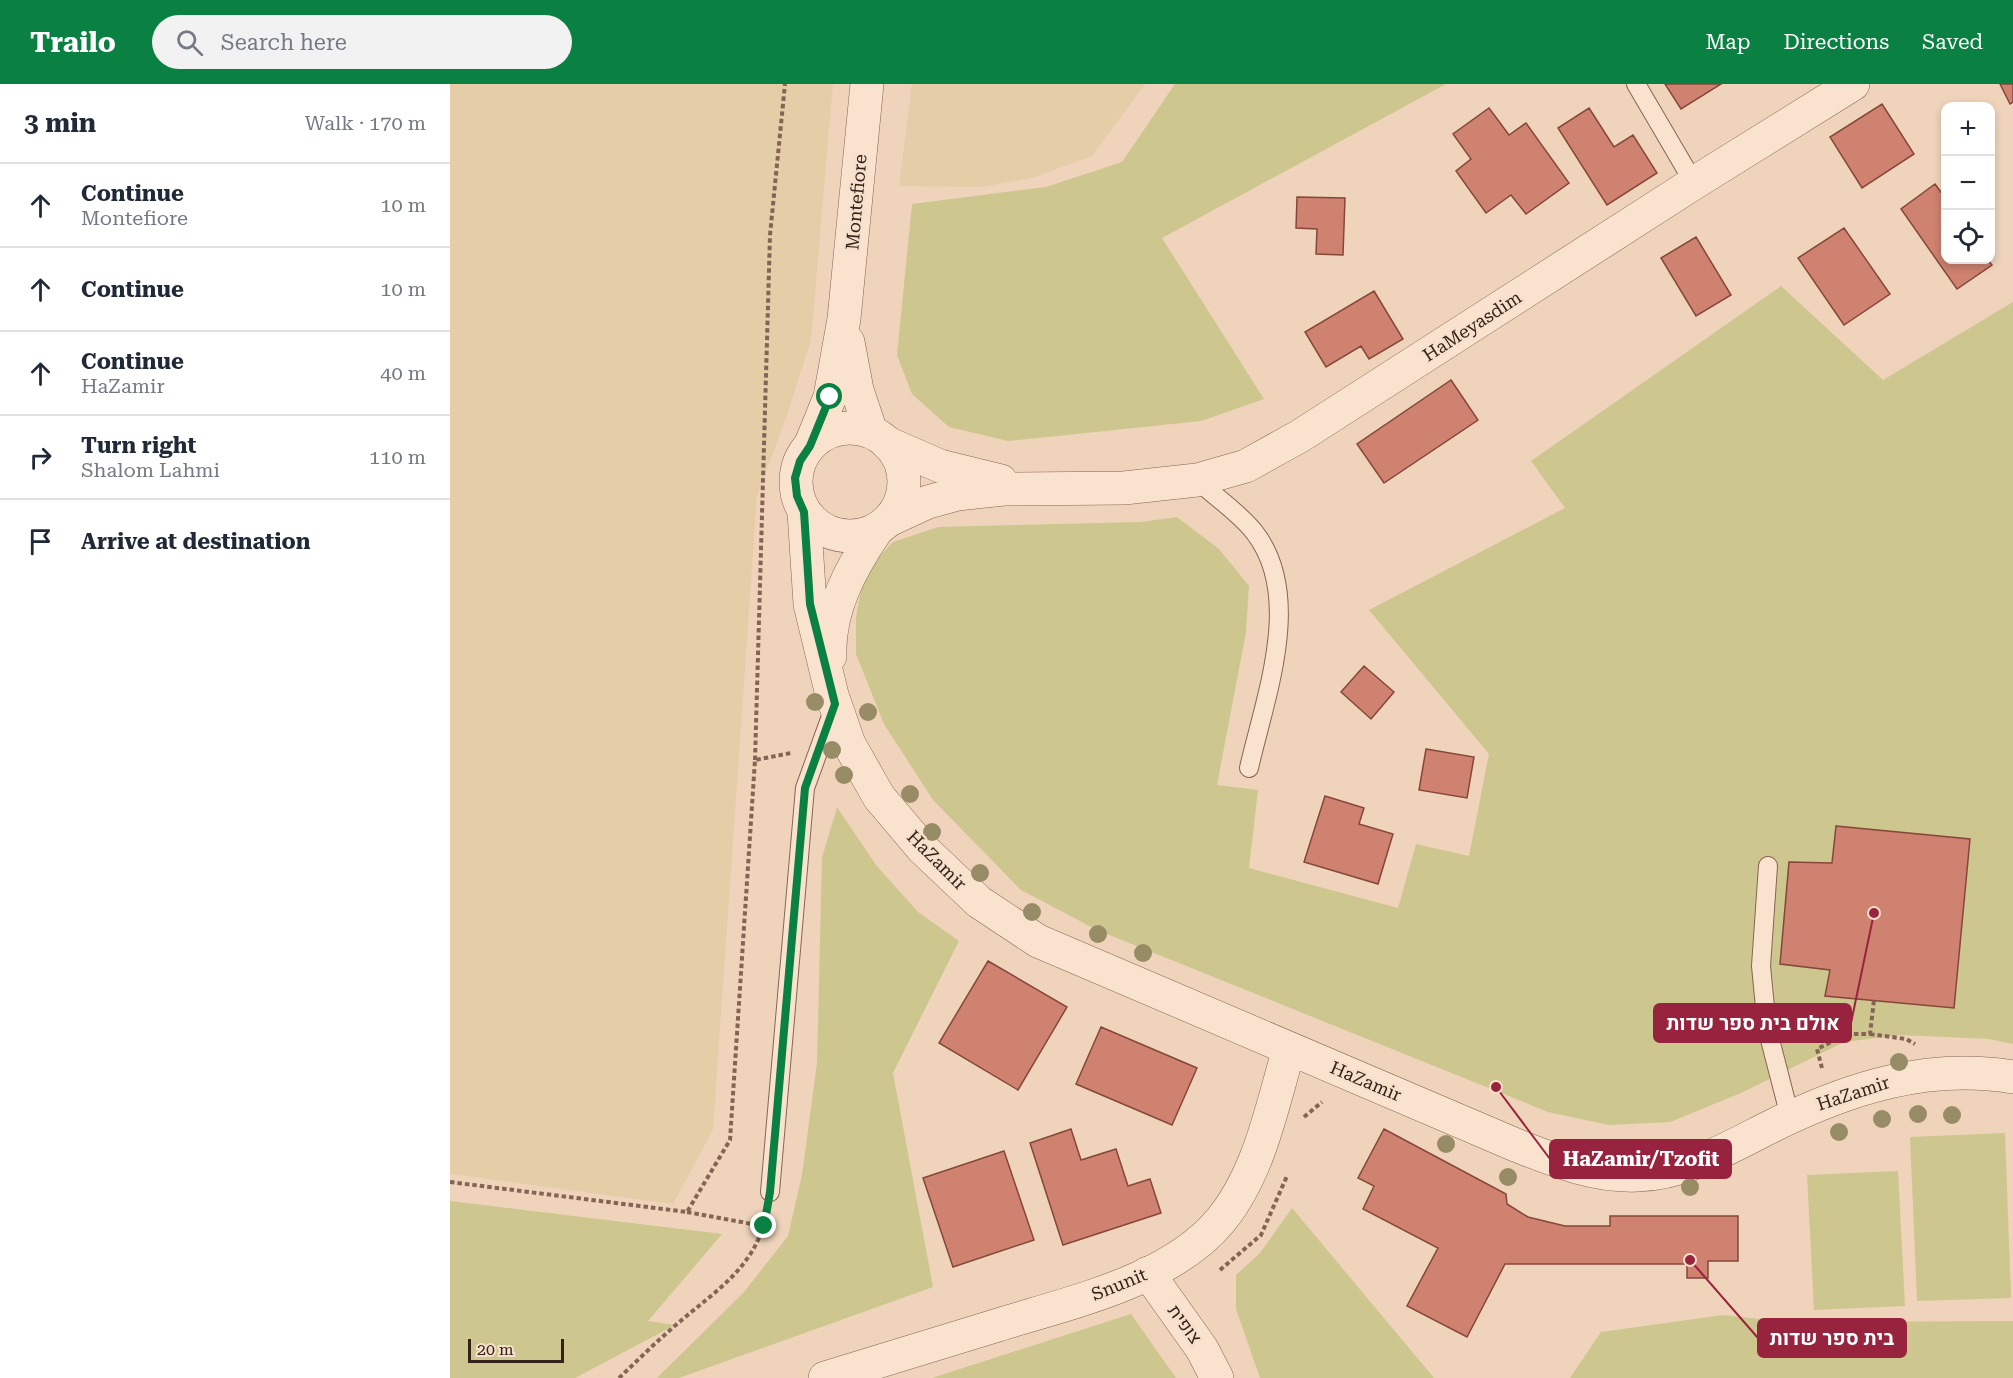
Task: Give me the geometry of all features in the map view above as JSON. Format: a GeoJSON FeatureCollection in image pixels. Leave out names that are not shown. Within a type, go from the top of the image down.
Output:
{"type":"FeatureCollection","features":[{"type":"Feature","properties":{"kind":"street","name":"Montefiore"},"geometry":{"type":"LineString","coordinates":[[810,446],[830,397],[844,320],[867,84]]}},
{"type":"Feature","properties":{"kind":"street","name":"HaMeyasdim"},"geometry":{"type":"LineString","coordinates":[[883,525],[927,502],[957,494],[1004,489],[1124,488],[1197,480],[1246,466],[1300,436],[1694,183],[1853,84]]}},
{"type":"Feature","properties":{"kind":"street","name":"Montefiore"},"geometry":{"type":"LineString","coordinates":[[844,320],[857,390],[879,437]]}},
{"type":"Feature","properties":{"kind":"street"},"geometry":{"type":"LineString","coordinates":[[855,428],[879,437],[898,456],[904,472],[905,489],[900,505],[883,525],[844,537],[829,533],[815,525],[804,512],[797,496],[795,478],[800,461],[810,446],[822,435],[838,429],[855,428]]}},
{"type":"Feature","properties":{"kind":"street","name":"HaMeyasdim"},"geometry":{"type":"LineString","coordinates":[[879,437],[940,466],[994,480],[1062,490]]}},
{"type":"Feature","properties":{"kind":"street","name":"HaZamir"},"geometry":{"type":"LineString","coordinates":[[804,512],[810,604],[834,699],[849,744],[879,797],[923,849],[979,902],[1038,941],[1567,1166],[1602,1173],[1636,1175],[1673,1171],[1717,1154],[1790,1117],[1854,1090],[1901,1078],[1945,1073],[1989,1073],[2013,1077]]}},
{"type":"Feature","properties":{"kind":"street","name":"HaZamir"},"geometry":{"type":"LineString","coordinates":[[834,699],[830,651],[834,617],[849,571],[883,525]]}},
{"type":"Feature","properties":{"kind":"street","name":"Snunit"},"geometry":{"type":"LineString","coordinates":[[825,1378],[1094,1295],[1148,1273],[1195,1248],[1222,1219],[1246,1180],[1266,1129],[1289,1048]]}},
{"type":"Feature","properties":{"kind":"street","name":"צופית"},"geometry":{"type":"LineString","coordinates":[[1148,1273],[1202,1348],[1217,1378]]}},
{"type":"Feature","properties":{"kind":"lane"},"geometry":{"type":"LineString","coordinates":[[1636,84],[1694,183]]}},
{"type":"Feature","properties":{"kind":"lane"},"geometry":{"type":"LineString","coordinates":[[1197,480],[1254,532],[1271,558],[1280,607],[1276,648],[1249,768]]}},
{"type":"Feature","properties":{"kind":"lane"},"geometry":{"type":"LineString","coordinates":[[770,1192],[805,788],[820,748],[834,699]]}},
{"type":"Feature","properties":{"kind":"lane"},"geometry":{"type":"LineString","coordinates":[[1768,866],[1761,966],[1767,1028],[1790,1117]]}},
{"type":"Feature","properties":{"kind":"path"},"geometry":{"type":"LineString","coordinates":[[687,1212],[730,1140],[755,760],[770,235],[785,84]]}},
{"type":"Feature","properties":{"kind":"path"},"geometry":{"type":"LineString","coordinates":[[755,760],[820,748]]}},
{"type":"Feature","properties":{"kind":"path"},"geometry":{"type":"LineString","coordinates":[[1870,1034],[1915,1043],[1918,1052]]}},
{"type":"Feature","properties":{"kind":"path"},"geometry":{"type":"LineString","coordinates":[[1301,1120],[1322,1102]]}},
{"type":"Feature","properties":{"kind":"path"},"geometry":{"type":"LineString","coordinates":[[450,1182],[687,1212],[764,1226]]}},
{"type":"Feature","properties":{"kind":"path"},"geometry":{"type":"LineString","coordinates":[[619,1378],[675,1325],[734,1278],[764,1226],[770,1192]]}},
{"type":"Feature","properties":{"kind":"shaded area"},"geometry":{"type":"Polygon","coordinates":[[[450,84],[833,84],[811,340],[786,418],[757,496],[713,1130],[673,1204],[450,1174],[450,84]]]}},
{"type":"Feature","properties":{"kind":"shaded area"},"geometry":{"type":"Polygon","coordinates":[[[912,84],[1145,84],[1092,156],[1035,177],[982,187],[899,186],[912,84]]]}},
{"type":"Feature","properties":{"kind":"shaded area"},"geometry":{"type":"Polygon","coordinates":[[[1175,84],[1446,84],[1162,238],[1264,399],[1201,421],[1008,441],[949,427],[912,394],[897,355],[912,204],[1046,187],[1122,162],[1175,84]]]}},
{"type":"Feature","properties":{"kind":"shaded area"},"geometry":{"type":"Polygon","coordinates":[[[1781,286],[1883,380],[2013,302],[2013,1044],[1989,1039],[1901,1035],[1844,1042],[1741,1093],[1670,1122],[1609,1125],[1548,1112],[1097,930],[1021,890],[933,800],[884,724],[856,654],[856,617],[864,573],[893,542],[938,527],[1141,522],[1177,517],[1219,549],[1249,586],[1246,632],[1217,785],[1258,790],[1249,868],[1398,908],[1416,844],[1469,856],[1489,754],[1369,610],[1565,508],[1531,461],[1781,286]]]}},
{"type":"Feature","properties":{"kind":"shaded area"},"geometry":{"type":"Polygon","coordinates":[[[837,807],[876,865],[918,912],[959,941],[893,1073],[933,1287],[679,1378],[657,1378],[744,1292],[788,1236],[802,1175],[817,1063],[822,858],[837,807]]]}},
{"type":"Feature","properties":{"kind":"shaded area"},"geometry":{"type":"Polygon","coordinates":[[[2005,1133],[2011,1298],[1917,1301],[1910,1137],[2005,1133]]]}},
{"type":"Feature","properties":{"kind":"shaded area"},"geometry":{"type":"Polygon","coordinates":[[[1898,1171],[1905,1306],[1814,1310],[1807,1175],[1898,1171]]]}},
{"type":"Feature","properties":{"kind":"shaded area"},"geometry":{"type":"Polygon","coordinates":[[[450,1201],[722,1234],[648,1321],[675,1325],[575,1378],[450,1378],[450,1201]]]}},
{"type":"Feature","properties":{"kind":"shaded area"},"geometry":{"type":"Polygon","coordinates":[[[1292,1208],[1434,1378],[1260,1378],[1236,1309],[1236,1275],[1260,1253],[1292,1208]]]}},
{"type":"Feature","properties":{"kind":"shaded area"},"geometry":{"type":"Polygon","coordinates":[[[1131,1314],[1176,1378],[932,1378],[1131,1314]]]}},
{"type":"Feature","properties":{"kind":"shaded area"},"geometry":{"type":"Polygon","coordinates":[[[1723,1315],[1788,1322],[2013,1321],[2013,1378],[1570,1378],[1601,1332],[1723,1315]]]}},
{"type":"Feature","properties":{"kind":"building"},"geometry":{"type":"Polygon","coordinates":[[[1665,84],[1721,84],[1681,109],[1665,84]]]}},
{"type":"Feature","properties":{"kind":"building"},"geometry":{"type":"Polygon","coordinates":[[[2000,84],[2013,84],[2013,102],[2010,104],[2000,84]]]}},
{"type":"Feature","properties":{"kind":"building"},"geometry":{"type":"Polygon","coordinates":[[[1882,104],[1914,154],[1862,188],[1830,137],[1882,104]]]}},
{"type":"Feature","properties":{"kind":"building"},"geometry":{"type":"Polygon","coordinates":[[[1489,108],[1509,135],[1526,123],[1569,183],[1526,214],[1511,195],[1486,213],[1456,171],[1471,159],[1453,134],[1489,108]]]}},
{"type":"Feature","properties":{"kind":"building"},"geometry":{"type":"Polygon","coordinates":[[[1589,108],[1614,147],[1633,135],[1657,173],[1607,205],[1558,128],[1589,108]]]}},
{"type":"Feature","properties":{"kind":"building"},"geometry":{"type":"Polygon","coordinates":[[[1935,184],[1941,192],[1941,264],[1992,265],[1957,289],[1901,209],[1935,184]]]}},
{"type":"Feature","properties":{"kind":"building"},"geometry":{"type":"Polygon","coordinates":[[[1297,197],[1345,198],[1343,255],[1316,254],[1317,229],[1296,228],[1297,197]]]}},
{"type":"Feature","properties":{"kind":"building"},"geometry":{"type":"Polygon","coordinates":[[[1844,228],[1890,294],[1844,325],[1798,258],[1844,228]]]}},
{"type":"Feature","properties":{"kind":"building"},"geometry":{"type":"Polygon","coordinates":[[[1696,237],[1731,295],[1696,316],[1661,258],[1696,237]]]}},
{"type":"Feature","properties":{"kind":"building"},"geometry":{"type":"Polygon","coordinates":[[[1374,291],[1403,339],[1369,359],[1361,346],[1326,367],[1305,332],[1374,291]]]}},
{"type":"Feature","properties":{"kind":"building"},"geometry":{"type":"Polygon","coordinates":[[[1451,380],[1478,420],[1384,483],[1357,444],[1451,380]]]}},
{"type":"Feature","properties":{"kind":"building"},"geometry":{"type":"Polygon","coordinates":[[[1364,666],[1394,692],[1371,719],[1341,692],[1364,666]]]}},
{"type":"Feature","properties":{"kind":"building"},"geometry":{"type":"Polygon","coordinates":[[[1426,749],[1474,757],[1467,798],[1419,790],[1426,749]]]}},
{"type":"Feature","properties":{"kind":"building"},"geometry":{"type":"Polygon","coordinates":[[[1325,796],[1364,808],[1359,824],[1393,834],[1378,884],[1304,862],[1325,796]]]}},
{"type":"Feature","properties":{"kind":"building"},"geometry":{"type":"Polygon","coordinates":[[[1836,826],[1970,839],[1954,1008],[1825,996],[1830,970],[1780,964],[1789,862],[1832,863],[1836,826]]]}},
{"type":"Feature","properties":{"kind":"building"},"geometry":{"type":"Polygon","coordinates":[[[988,961],[1067,1007],[1018,1090],[939,1043],[988,961]]]}},
{"type":"Feature","properties":{"kind":"building"},"geometry":{"type":"Polygon","coordinates":[[[1101,1027],[1197,1068],[1172,1125],[1076,1084],[1101,1027]]]}},
{"type":"Feature","properties":{"kind":"building"},"geometry":{"type":"Polygon","coordinates":[[[1071,1129],[1081,1160],[1116,1149],[1128,1186],[1150,1179],[1161,1213],[1063,1245],[1030,1143],[1071,1129]]]}},
{"type":"Feature","properties":{"kind":"building"},"geometry":{"type":"Polygon","coordinates":[[[1384,1129],[1506,1194],[1507,1204],[1528,1217],[1565,1226],[1610,1226],[1610,1216],[1738,1216],[1738,1261],[1708,1261],[1708,1278],[1687,1278],[1687,1264],[1505,1264],[1467,1337],[1407,1306],[1438,1248],[1363,1209],[1374,1186],[1358,1178],[1384,1129]]]}},
{"type":"Feature","properties":{"kind":"building"},"geometry":{"type":"Polygon","coordinates":[[[1004,1151],[1034,1240],[953,1267],[923,1178],[1004,1151]]]}},
{"type":"Feature","properties":{"kind":"place","name":"אולם בית ספר שדות"},"geometry":{"type":"Point","coordinates":[1874,913]}},
{"type":"Feature","properties":{"kind":"place","name":"HaZamir/Tzofit"},"geometry":{"type":"Point","coordinates":[1496,1087]}},
{"type":"Feature","properties":{"kind":"place","name":"בית ספר שדות"},"geometry":{"type":"Point","coordinates":[1690,1260]}},
{"type":"Feature","properties":{"kind":"route"},"geometry":{"type":"LineString","coordinates":[[764,1226],[770,1192],[805,788],[835,704],[822,661],[810,604],[804,512],[797,496],[795,478],[800,461],[810,446],[830,397]]}}]}
